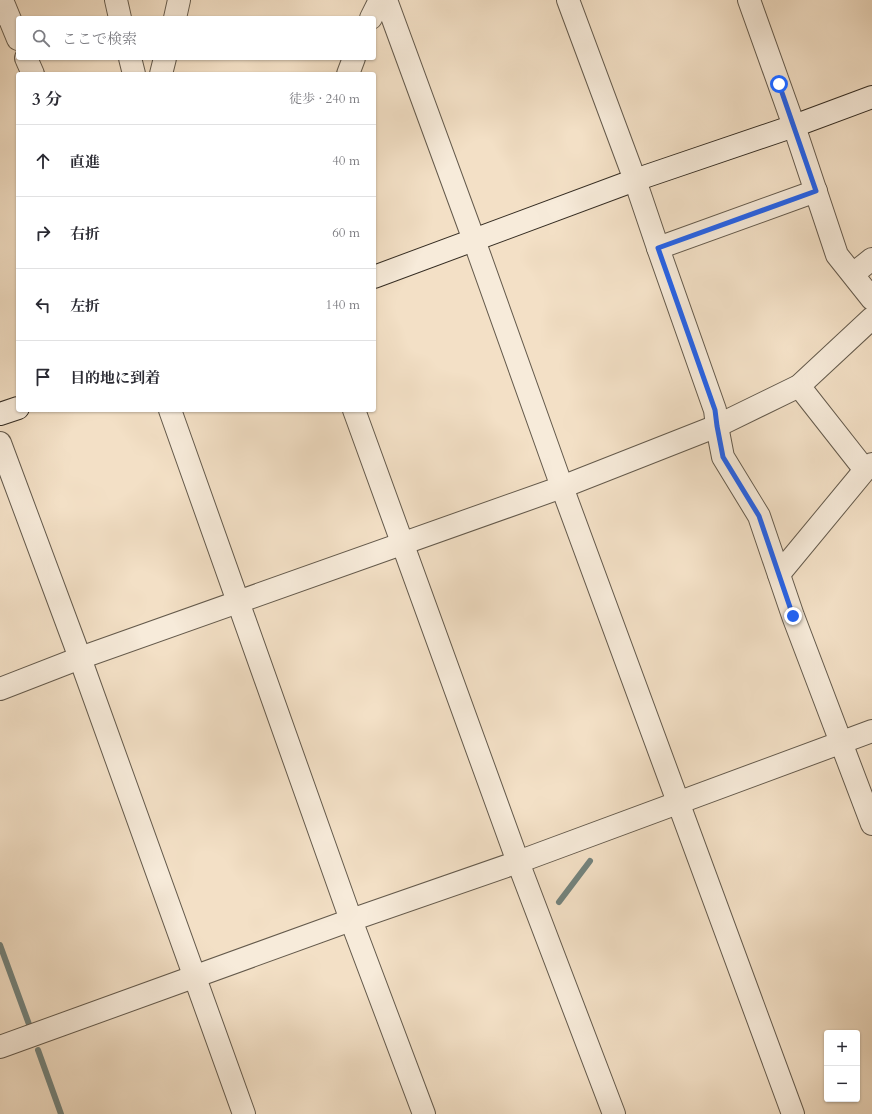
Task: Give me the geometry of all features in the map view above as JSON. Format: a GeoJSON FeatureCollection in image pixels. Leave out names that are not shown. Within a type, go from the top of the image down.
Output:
{"type":"FeatureCollection","features":[{"type":"Feature","properties":{"kind":"street"},"geometry":{"type":"LineString","coordinates":[[116,0],[120,16]]}},
{"type":"Feature","properties":{"kind":"street"},"geometry":{"type":"LineString","coordinates":[[176,16],[180,0]]}},
{"type":"Feature","properties":{"kind":"street"},"geometry":{"type":"LineString","coordinates":[[372,16],[380,0]]}},
{"type":"Feature","properties":{"kind":"street"},"geometry":{"type":"LineString","coordinates":[[386,0],[562,487],[793,1114]]}},
{"type":"Feature","properties":{"kind":"street"},"geometry":{"type":"LineString","coordinates":[[568,0],[635,180],[715,410],[723,457],[759,516],[840,742],[872,824]]}},
{"type":"Feature","properties":{"kind":"street"},"geometry":{"type":"LineString","coordinates":[[749,0],[794,126],[837,255],[872,299]]}},
{"type":"Feature","properties":{"kind":"street"},"geometry":{"type":"LineString","coordinates":[[7,4],[16,33]]}},
{"type":"Feature","properties":{"kind":"street"},"geometry":{"type":"LineString","coordinates":[[27,60],[32,72]]}},
{"type":"Feature","properties":{"kind":"street"},"geometry":{"type":"LineString","coordinates":[[130,60],[134,72]]}},
{"type":"Feature","properties":{"kind":"street"},"geometry":{"type":"LineString","coordinates":[[162,72],[164,60]]}},
{"type":"Feature","properties":{"kind":"street"},"geometry":{"type":"LineString","coordinates":[[349,72],[353,60]]}},
{"type":"Feature","properties":{"kind":"street"},"geometry":{"type":"LineString","coordinates":[[376,276],[635,180],[794,126],[872,97]]}},
{"type":"Feature","properties":{"kind":"street"},"geometry":{"type":"LineString","coordinates":[[658,248],[816,191]]}},
{"type":"Feature","properties":{"kind":"street"},"geometry":{"type":"LineString","coordinates":[[853,274],[872,259]]}},
{"type":"Feature","properties":{"kind":"street"},"geometry":{"type":"LineString","coordinates":[[0,688],[80,658],[562,487],[717,426],[799,386],[872,318]]}},
{"type":"Feature","properties":{"kind":"street"},"geometry":{"type":"LineString","coordinates":[[779,574],[869,467],[799,386]]}},
{"type":"Feature","properties":{"kind":"street"},"geometry":{"type":"LineString","coordinates":[[0,414],[16,409]]}},
{"type":"Feature","properties":{"kind":"street"},"geometry":{"type":"LineString","coordinates":[[171,412],[351,920],[424,1114]]}},
{"type":"Feature","properties":{"kind":"street"},"geometry":{"type":"LineString","coordinates":[[355,412],[518,862],[614,1114]]}},
{"type":"Feature","properties":{"kind":"street"},"geometry":{"type":"LineString","coordinates":[[0,443],[80,658],[244,1114]]}},
{"type":"Feature","properties":{"kind":"street"},"geometry":{"type":"LineString","coordinates":[[0,1047],[194,976],[518,862],[872,731]]}},
{"type":"Feature","properties":{"kind":"waterway"},"geometry":{"type":"LineString","coordinates":[[559,902],[590,861]]}},
{"type":"Feature","properties":{"kind":"waterway"},"geometry":{"type":"LineString","coordinates":[[0,945],[30,1027]]}},
{"type":"Feature","properties":{"kind":"waterway"},"geometry":{"type":"LineString","coordinates":[[38,1050],[61,1114]]}},
{"type":"Feature","properties":{"kind":"route"},"geometry":{"type":"LineString","coordinates":[[779,84],[816,191],[658,248],[715,410],[723,457],[759,516],[793,616]]}}]}
